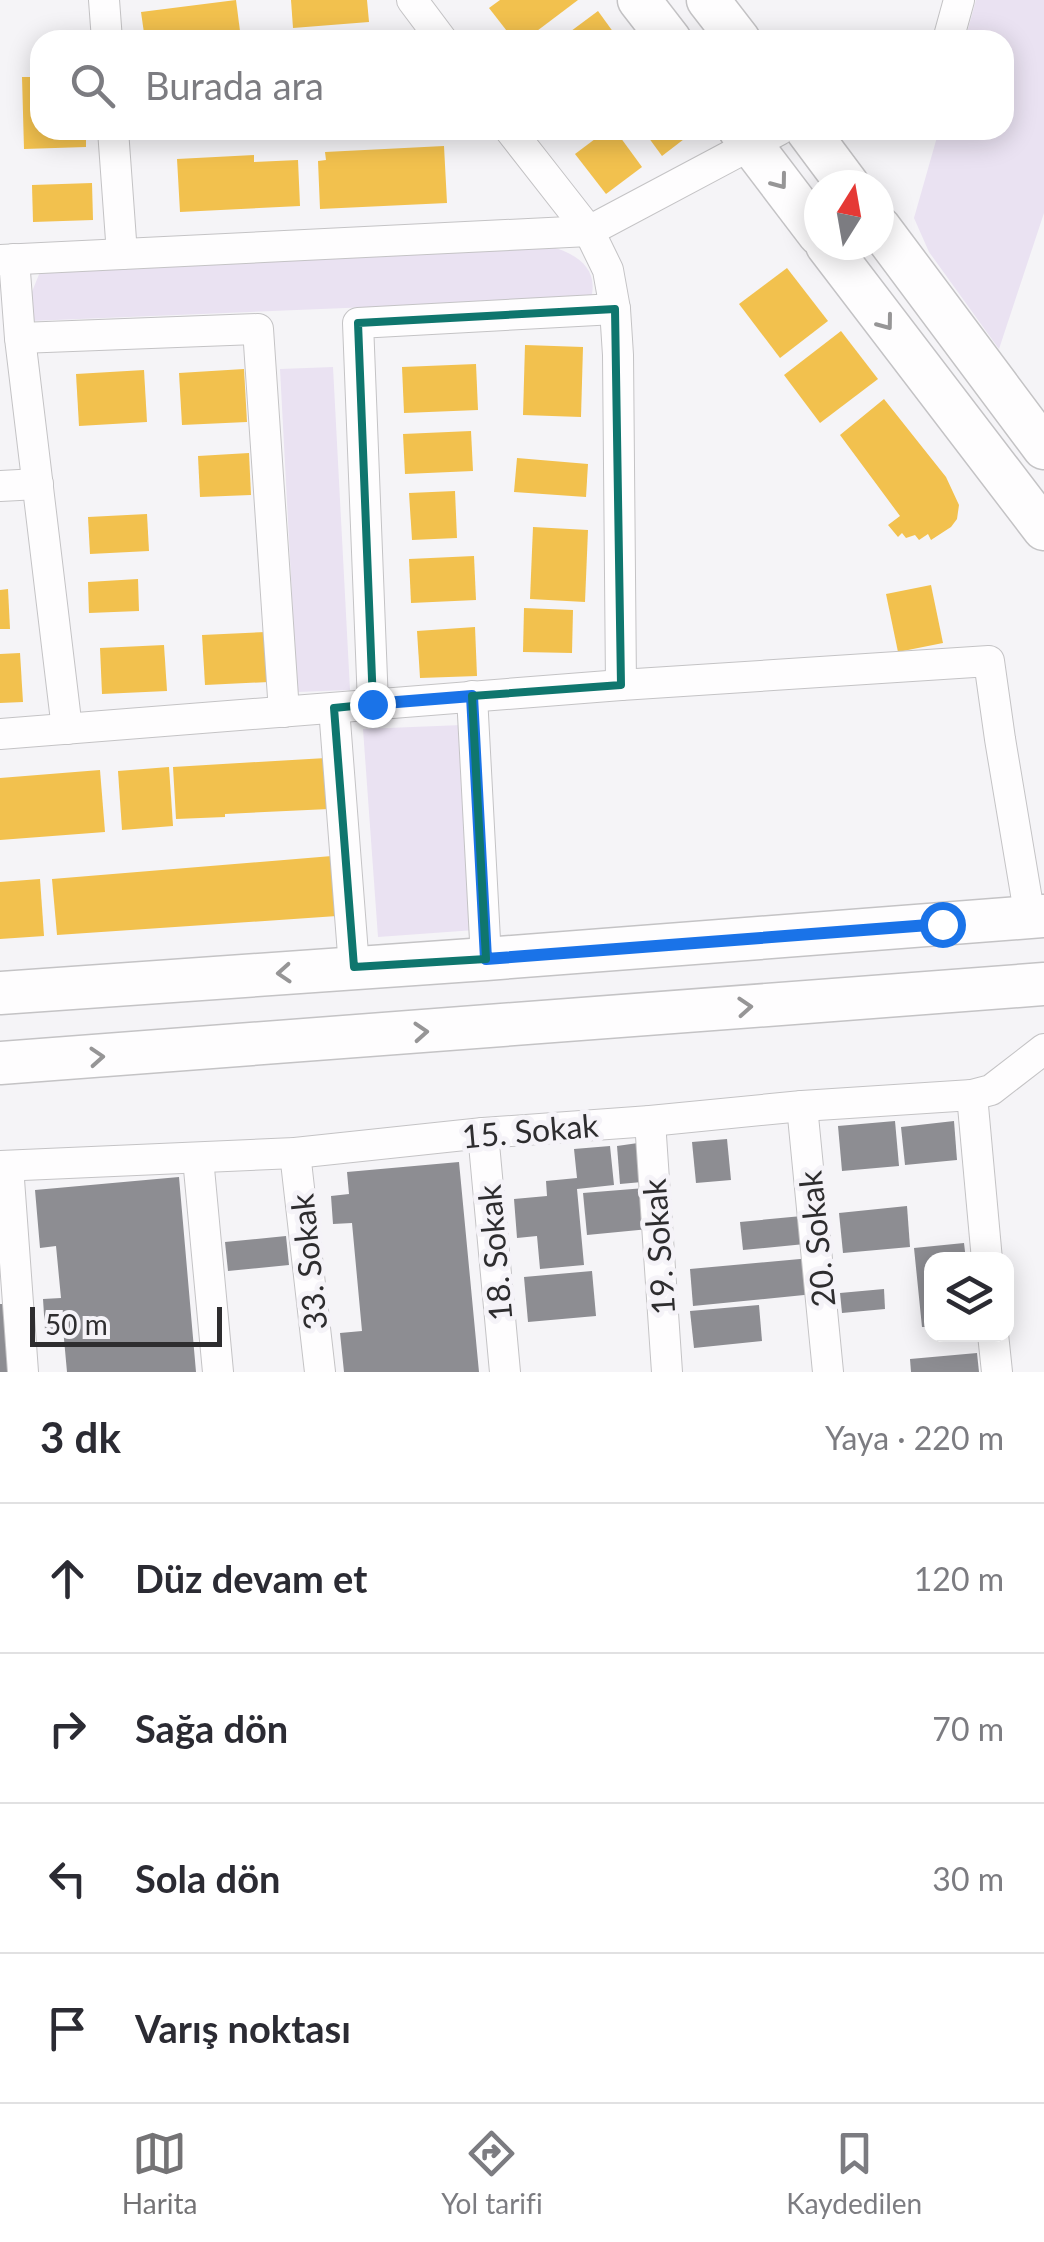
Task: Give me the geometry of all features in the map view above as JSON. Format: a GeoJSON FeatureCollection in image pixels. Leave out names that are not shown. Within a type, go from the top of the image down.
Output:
{"type":"FeatureCollection","features":[{"type":"Feature","properties":{"kind":"main road"},"geometry":{"type":"LineString","coordinates":[[639,0],[662,30]]}},
{"type":"Feature","properties":{"kind":"main road"},"geometry":{"type":"LineString","coordinates":[[708,0],[731,30]]}},
{"type":"Feature","properties":{"kind":"main road"},"geometry":{"type":"LineString","coordinates":[[761,140],[804,210]]}},
{"type":"Feature","properties":{"kind":"main road"},"geometry":{"type":"LineString","coordinates":[[814,140],[837,170]]}},
{"type":"Feature","properties":{"kind":"main road"},"geometry":{"type":"LineString","coordinates":[[894,246],[1044,448]]}},
{"type":"Feature","properties":{"kind":"main road"},"geometry":{"type":"LineString","coordinates":[[839,260],[1044,529]]}},
{"type":"Feature","properties":{"kind":"main road"},"geometry":{"type":"LineString","coordinates":[[0,994],[1037,917]]}},
{"type":"Feature","properties":{"kind":"main road"},"geometry":{"type":"LineString","coordinates":[[0,1063],[1044,984]]}},
{"type":"Feature","properties":{"kind":"street"},"geometry":{"type":"LineString","coordinates":[[104,0],[106,30]]}},
{"type":"Feature","properties":{"kind":"street"},"geometry":{"type":"LineString","coordinates":[[412,0],[434,30]]}},
{"type":"Feature","properties":{"kind":"street"},"geometry":{"type":"LineString","coordinates":[[951,30],[959,0]]}},
{"type":"Feature","properties":{"kind":"street"},"geometry":{"type":"LineString","coordinates":[[114,140],[122,254]]}},
{"type":"Feature","properties":{"kind":"street"},"geometry":{"type":"LineString","coordinates":[[518,140],[590,231],[608,270],[618,356],[620,685]]}},
{"type":"Feature","properties":{"kind":"street"},"geometry":{"type":"LineString","coordinates":[[68,729],[7,259],[590,231],[747,140]]}},
{"type":"Feature","properties":{"kind":"street"},"geometry":{"type":"LineString","coordinates":[[372,704],[358,323],[615,309]]}},
{"type":"Feature","properties":{"kind":"street"},"geometry":{"type":"LineString","coordinates":[[20,338],[258,329],[284,712]]}},
{"type":"Feature","properties":{"kind":"street"},"geometry":{"type":"LineString","coordinates":[[0,486],[38,484]]}},
{"type":"Feature","properties":{"kind":"street"},"geometry":{"type":"LineString","coordinates":[[0,734],[620,685],[989,661],[1000,739],[1037,917]]}},
{"type":"Feature","properties":{"kind":"street"},"geometry":{"type":"LineString","coordinates":[[472,696],[486,959]]}},
{"type":"Feature","properties":{"kind":"street"},"geometry":{"type":"LineString","coordinates":[[334,708],[354,968]]}},
{"type":"Feature","properties":{"kind":"street","name":"15. Sokak"},"geometry":{"type":"LineString","coordinates":[[4,1166],[295,1153],[482,1133],[972,1095],[991,1090],[1044,1049]]}},
{"type":"Feature","properties":{"kind":"street"},"geometry":{"type":"LineString","coordinates":[[972,1095],[986,1252]]}},
{"type":"Feature","properties":{"kind":"street","name":"20. Sokak"},"geometry":{"type":"LineString","coordinates":[[802,1106],[828,1372]]}},
{"type":"Feature","properties":{"kind":"street","name":"19. Sokak"},"geometry":{"type":"LineString","coordinates":[[650,1121],[667,1372]]}},
{"type":"Feature","properties":{"kind":"street","name":"18. Sokak"},"geometry":{"type":"LineString","coordinates":[[482,1133],[506,1372]]}},
{"type":"Feature","properties":{"kind":"street","name":"33. Sokak"},"geometry":{"type":"LineString","coordinates":[[295,1153],[320,1372]]}},
{"type":"Feature","properties":{"kind":"street"},"geometry":{"type":"LineString","coordinates":[[198,1158],[218,1372]]}},
{"type":"Feature","properties":{"kind":"street"},"geometry":{"type":"LineString","coordinates":[[4,1166],[23,1372]]}},
{"type":"Feature","properties":{"kind":"street"},"geometry":{"type":"LineString","coordinates":[[995,1342],[997,1372]]}},
{"type":"Feature","properties":{"kind":"highlighted area"},"geometry":{"type":"Polygon","coordinates":[[[615,309],[621,685],[472,696],[486,959],[354,967],[334,708],[373,704],[358,323],[615,309]]]}},
{"type":"Feature","properties":{"kind":"shaded area"},"geometry":{"type":"Polygon","coordinates":[[[976,0],[1044,0],[1044,213],[999,349],[929,252],[914,218],[936,140],[1014,140],[1014,30],[968,30],[976,0]]]}},
{"type":"Feature","properties":{"kind":"shaded area"},"geometry":{"type":"Polygon","coordinates":[[[552,247],[584,264],[592,279],[591,298],[31,321],[29,299],[40,272],[552,247]]]}},
{"type":"Feature","properties":{"kind":"shaded area"},"geometry":{"type":"Polygon","coordinates":[[[333,367],[350,690],[297,692],[280,369],[333,367]]]}},
{"type":"Feature","properties":{"kind":"shaded area"},"geometry":{"type":"Polygon","coordinates":[[[462,725],[475,930],[378,937],[363,729],[462,725]]]}},
{"type":"Feature","properties":{"kind":"building: Konut"},"geometry":{"type":"Polygon","coordinates":[[[236,0],[240,30],[144,30],[141,12],[236,0]]]}},
{"type":"Feature","properties":{"kind":"building: Konut"},"geometry":{"type":"Polygon","coordinates":[[[291,0],[367,0],[369,22],[293,28],[291,0]]]}},
{"type":"Feature","properties":{"kind":"building: Konut"},"geometry":{"type":"Polygon","coordinates":[[[500,0],[578,0],[538,30],[506,30],[489,8],[500,0]]]}},
{"type":"Feature","properties":{"kind":"building: Konut"},"geometry":{"type":"Polygon","coordinates":[[[598,11],[612,30],[572,30],[598,11]]]}},
{"type":"Feature","properties":{"kind":"building: Konut"},"geometry":{"type":"Polygon","coordinates":[[[22,77],[30,77],[30,140],[86,140],[86,147],[24,149],[22,77]]]}},
{"type":"Feature","properties":{"kind":"building: Konut"},"geometry":{"type":"Polygon","coordinates":[[[594,140],[622,140],[642,167],[606,194],[575,154],[594,140]]]}},
{"type":"Feature","properties":{"kind":"building: Konut"},"geometry":{"type":"Polygon","coordinates":[[[650,140],[683,140],[662,156],[650,140]]]}},
{"type":"Feature","properties":{"kind":"building: Konut"},"geometry":{"type":"Polygon","coordinates":[[[444,146],[447,203],[320,209],[318,161],[326,160],[325,152],[444,146]]]}},
{"type":"Feature","properties":{"kind":"building: Konut"},"geometry":{"type":"Polygon","coordinates":[[[254,155],[254,162],[298,160],[300,206],[180,212],[177,159],[254,155]]]}},
{"type":"Feature","properties":{"kind":"building: Konut"},"geometry":{"type":"Polygon","coordinates":[[[92,183],[93,220],[33,222],[32,185],[92,183]]]}},
{"type":"Feature","properties":{"kind":"building: Konut"},"geometry":{"type":"Polygon","coordinates":[[[787,268],[828,321],[780,358],[739,304],[787,268]]]}},
{"type":"Feature","properties":{"kind":"building: Konut"},"geometry":{"type":"Polygon","coordinates":[[[841,331],[878,379],[820,423],[784,375],[841,331]]]}},
{"type":"Feature","properties":{"kind":"building: Konut"},"geometry":{"type":"Polygon","coordinates":[[[525,345],[583,347],[581,417],[523,415],[525,345]]]}},
{"type":"Feature","properties":{"kind":"building: Konut"},"geometry":{"type":"Polygon","coordinates":[[[476,364],[478,410],[404,413],[402,367],[476,364]]]}},
{"type":"Feature","properties":{"kind":"building: Konut"},"geometry":{"type":"Polygon","coordinates":[[[244,369],[247,422],[182,425],[179,373],[244,369]]]}},
{"type":"Feature","properties":{"kind":"building: Konut"},"geometry":{"type":"Polygon","coordinates":[[[144,370],[147,422],[79,426],[76,374],[144,370]]]}},
{"type":"Feature","properties":{"kind":"building: Konut"},"geometry":{"type":"Polygon","coordinates":[[[884,399],[946,477],[959,505],[951,527],[931,540],[928,534],[919,540],[915,535],[906,538],[902,533],[898,537],[888,525],[900,516],[840,435],[884,399]]]}},
{"type":"Feature","properties":{"kind":"building: Konut"},"geometry":{"type":"Polygon","coordinates":[[[471,431],[473,471],[405,474],[403,434],[471,431]]]}},
{"type":"Feature","properties":{"kind":"building: Konut"},"geometry":{"type":"Polygon","coordinates":[[[249,453],[251,495],[200,497],[198,456],[249,453]]]}},
{"type":"Feature","properties":{"kind":"building: Konut"},"geometry":{"type":"Polygon","coordinates":[[[517,458],[588,464],[586,497],[514,492],[517,458]]]}},
{"type":"Feature","properties":{"kind":"building: Konut"},"geometry":{"type":"Polygon","coordinates":[[[455,491],[457,538],[412,540],[409,493],[455,491]]]}},
{"type":"Feature","properties":{"kind":"building: Konut"},"geometry":{"type":"Polygon","coordinates":[[[147,514],[149,551],[90,554],[88,517],[147,514]]]}},
{"type":"Feature","properties":{"kind":"building: Konut"},"geometry":{"type":"Polygon","coordinates":[[[533,527],[588,530],[585,602],[530,599],[533,527]]]}},
{"type":"Feature","properties":{"kind":"building: Konut"},"geometry":{"type":"Polygon","coordinates":[[[474,556],[476,600],[411,603],[409,559],[474,556]]]}},
{"type":"Feature","properties":{"kind":"building: Konut"},"geometry":{"type":"Polygon","coordinates":[[[138,579],[139,611],[89,613],[88,582],[138,579]]]}},
{"type":"Feature","properties":{"kind":"building: Konut"},"geometry":{"type":"Polygon","coordinates":[[[931,585],[943,643],[898,652],[886,594],[931,585]]]}},
{"type":"Feature","properties":{"kind":"building: Konut"},"geometry":{"type":"Polygon","coordinates":[[[8,589],[10,629],[0,629],[0,590],[8,589]]]}},
{"type":"Feature","properties":{"kind":"building: Konut"},"geometry":{"type":"Polygon","coordinates":[[[524,608],[573,610],[572,653],[523,652],[524,608]]]}},
{"type":"Feature","properties":{"kind":"building: Konut"},"geometry":{"type":"Polygon","coordinates":[[[475,627],[477,676],[420,678],[417,631],[475,627]]]}},
{"type":"Feature","properties":{"kind":"building: Konut"},"geometry":{"type":"Polygon","coordinates":[[[266,632],[269,682],[205,685],[202,635],[266,632]]]}},
{"type":"Feature","properties":{"kind":"building: Konut"},"geometry":{"type":"Polygon","coordinates":[[[164,645],[167,691],[102,694],[100,648],[164,645]]]}},
{"type":"Feature","properties":{"kind":"building: Konut"},"geometry":{"type":"Polygon","coordinates":[[[20,653],[23,702],[0,703],[0,654],[20,653]]]}},
{"type":"Feature","properties":{"kind":"building: Konut"},"geometry":{"type":"Polygon","coordinates":[[[326,758],[329,809],[176,819],[173,767],[326,758]]]}},
{"type":"Feature","properties":{"kind":"building: Konut"},"geometry":{"type":"Polygon","coordinates":[[[169,767],[173,826],[122,830],[118,771],[169,767]]]}},
{"type":"Feature","properties":{"kind":"building: Konut"},"geometry":{"type":"Polygon","coordinates":[[[100,770],[105,832],[0,840],[0,778],[100,770]]]}},
{"type":"Feature","properties":{"kind":"building: Konut"},"geometry":{"type":"Polygon","coordinates":[[[332,856],[337,916],[57,935],[52,879],[332,856]]]}},
{"type":"Feature","properties":{"kind":"building: Konut"},"geometry":{"type":"Polygon","coordinates":[[[40,879],[44,936],[0,939],[0,882],[40,879]]]}},
{"type":"Feature","properties":{"kind":"building: Sanayi"},"geometry":{"type":"Polygon","coordinates":[[[895,1121],[899,1166],[842,1171],[838,1126],[895,1121]]]}},
{"type":"Feature","properties":{"kind":"building: Sanayi"},"geometry":{"type":"Polygon","coordinates":[[[954,1121],[957,1160],[905,1165],[901,1127],[954,1121]]]}},
{"type":"Feature","properties":{"kind":"building: Sanayi"},"geometry":{"type":"Polygon","coordinates":[[[727,1139],[731,1180],[696,1183],[692,1142],[727,1139]]]}},
{"type":"Feature","properties":{"kind":"building: Sanayi"},"geometry":{"type":"Polygon","coordinates":[[[638,1143],[642,1182],[620,1184],[617,1146],[638,1143]]]}},
{"type":"Feature","properties":{"kind":"building: Sanayi"},"geometry":{"type":"Polygon","coordinates":[[[610,1146],[614,1185],[577,1189],[584,1265],[540,1269],[537,1236],[517,1238],[514,1199],[547,1196],[546,1181],[577,1178],[574,1149],[610,1146]]]}},
{"type":"Feature","properties":{"kind":"building: Sanayi"},"geometry":{"type":"Polygon","coordinates":[[[459,1162],[479,1372],[344,1372],[340,1333],[362,1331],[352,1223],[333,1224],[331,1196],[349,1194],[347,1172],[459,1162]]]}},
{"type":"Feature","properties":{"kind":"building: Sanayi"},"geometry":{"type":"Polygon","coordinates":[[[179,1177],[196,1372],[67,1372],[63,1328],[45,1330],[43,1299],[61,1298],[56,1246],[40,1248],[35,1190],[179,1177]]]}},
{"type":"Feature","properties":{"kind":"building: Sanayi"},"geometry":{"type":"Polygon","coordinates":[[[645,1188],[649,1229],[587,1235],[583,1193],[645,1188]]]}},
{"type":"Feature","properties":{"kind":"building: Sanayi"},"geometry":{"type":"Polygon","coordinates":[[[907,1206],[910,1247],[843,1253],[839,1213],[907,1206]]]}},
{"type":"Feature","properties":{"kind":"building: Sanayi"},"geometry":{"type":"Polygon","coordinates":[[[802,1216],[805,1244],[743,1250],[740,1222],[802,1216]]]}},
{"type":"Feature","properties":{"kind":"building: Sanayi"},"geometry":{"type":"Polygon","coordinates":[[[286,1236],[289,1265],[228,1271],[225,1242],[286,1236]]]}},
{"type":"Feature","properties":{"kind":"building: Sanayi"},"geometry":{"type":"Polygon","coordinates":[[[964,1243],[965,1252],[924,1252],[924,1327],[922,1327],[914,1248],[964,1243]]]}},
{"type":"Feature","properties":{"kind":"building: Sanayi"},"geometry":{"type":"Polygon","coordinates":[[[811,1258],[814,1294],[693,1306],[690,1269],[811,1258]]]}},
{"type":"Feature","properties":{"kind":"building: Sanayi"},"geometry":{"type":"Polygon","coordinates":[[[592,1271],[596,1316],[528,1322],[524,1277],[592,1271]]]}},
{"type":"Feature","properties":{"kind":"building: Sanayi"},"geometry":{"type":"Polygon","coordinates":[[[884,1289],[885,1309],[842,1313],[840,1293],[884,1289]]]}},
{"type":"Feature","properties":{"kind":"building: Sanayi"},"geometry":{"type":"Polygon","coordinates":[[[3,1304],[9,1372],[0,1372],[3,1304]]]}},
{"type":"Feature","properties":{"kind":"building: Sanayi"},"geometry":{"type":"Polygon","coordinates":[[[759,1305],[762,1341],[694,1348],[690,1311],[759,1305]]]}},
{"type":"Feature","properties":{"kind":"building: Sanayi"},"geometry":{"type":"Polygon","coordinates":[[[977,1353],[979,1372],[911,1372],[910,1359],[977,1353]]]}},
{"type":"Feature","properties":{"kind":"route"},"geometry":{"type":"LineString","coordinates":[[372,704],[472,696],[486,959],[942,924]]}}]}
